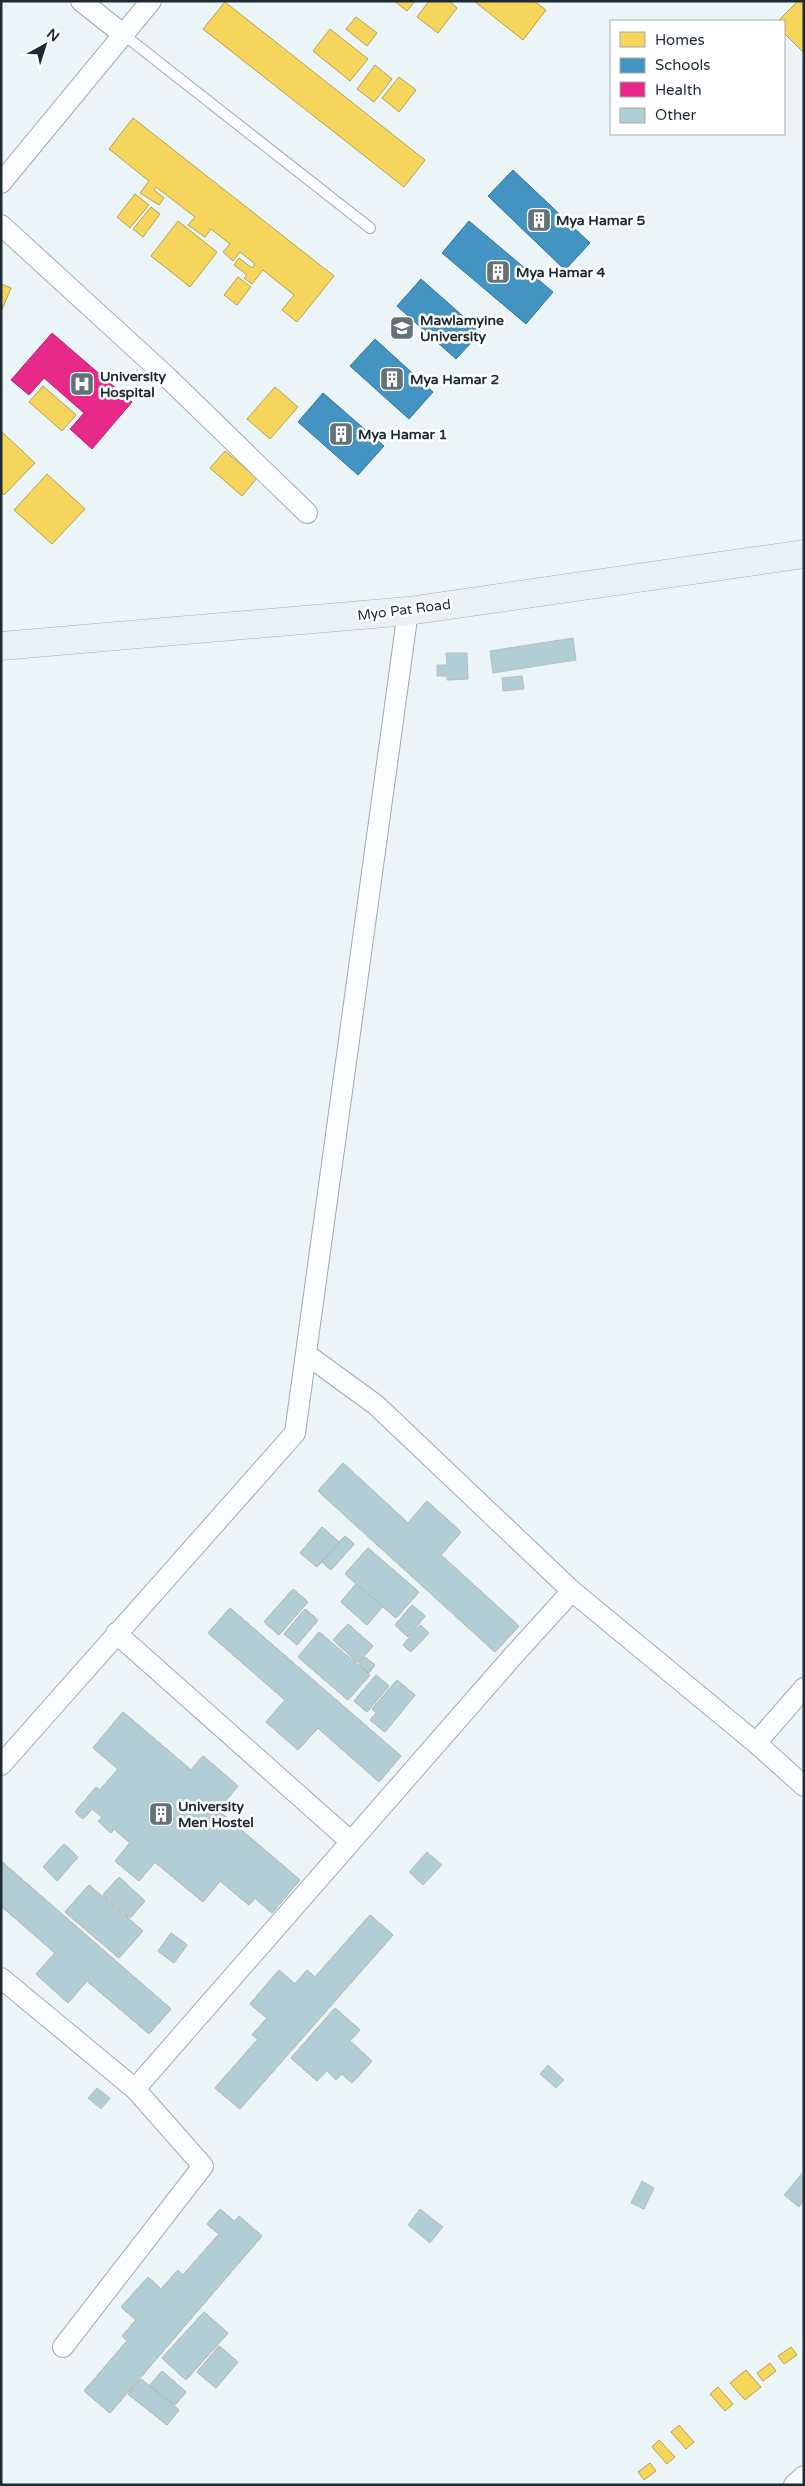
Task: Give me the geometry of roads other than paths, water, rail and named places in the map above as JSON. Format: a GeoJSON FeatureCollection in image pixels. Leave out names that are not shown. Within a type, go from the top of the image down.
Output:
{"type":"FeatureCollection","features":[{"type":"Feature","properties":{"kind":"main road","name":"Myo Pat Road"},"geometry":{"type":"LineString","coordinates":[[1,646],[408,611],[804,554]]}},
{"type":"Feature","properties":{"kind":"street"},"geometry":{"type":"LineString","coordinates":[[82,1],[124,35]]}},
{"type":"Feature","properties":{"kind":"street"},"geometry":{"type":"LineString","coordinates":[[1,183],[151,1]]}},
{"type":"Feature","properties":{"kind":"street"},"geometry":{"type":"LineString","coordinates":[[1,225],[166,376],[307,513]]}},
{"type":"Feature","properties":{"kind":"street"},"geometry":{"type":"LineString","coordinates":[[1,1765],[295,1433],[408,611]]}},
{"type":"Feature","properties":{"kind":"street"},"geometry":{"type":"LineString","coordinates":[[306,1354],[376,1405],[572,1591],[756,1743],[804,1786]]}},
{"type":"Feature","properties":{"kind":"street"},"geometry":{"type":"LineString","coordinates":[[135,2089],[350,1841],[572,1591]]}},
{"type":"Feature","properties":{"kind":"street"},"geometry":{"type":"LineString","coordinates":[[116,1633],[350,1841]]}},
{"type":"Feature","properties":{"kind":"street"},"geometry":{"type":"LineString","coordinates":[[756,1743],[804,1688]]}},
{"type":"Feature","properties":{"kind":"street"},"geometry":{"type":"LineString","coordinates":[[1,1978],[135,2089],[203,2166],[63,2347]]}},
{"type":"Feature","properties":{"kind":"street"},"geometry":{"type":"LineString","coordinates":[[794,2485],[804,2476]]}},
{"type":"Feature","properties":{"kind":"lane"},"geometry":{"type":"LineString","coordinates":[[124,35],[370,228]]}},
{"type":"Feature","properties":{"kind":"place","name":"Mya Hamar 5"},"geometry":{"type":"Point","coordinates":[539,220]}},
{"type":"Feature","properties":{"kind":"place","name":"Mya Hamar 4"},"geometry":{"type":"Point","coordinates":[498,272]}},
{"type":"Feature","properties":{"kind":"place","name":"Mawlamyine University"},"geometry":{"type":"Point","coordinates":[402,328]}},
{"type":"Feature","properties":{"kind":"place","name":"Mya Hamar 2"},"geometry":{"type":"Point","coordinates":[392,379]}},
{"type":"Feature","properties":{"kind":"place","name":"University Hospital"},"geometry":{"type":"Point","coordinates":[82,384]}},
{"type":"Feature","properties":{"kind":"place","name":"Mya Hamar 1"},"geometry":{"type":"Point","coordinates":[341,434]}},
{"type":"Feature","properties":{"kind":"place","name":"University Men Hostel"},"geometry":{"type":"Point","coordinates":[161,1814]}}]}
